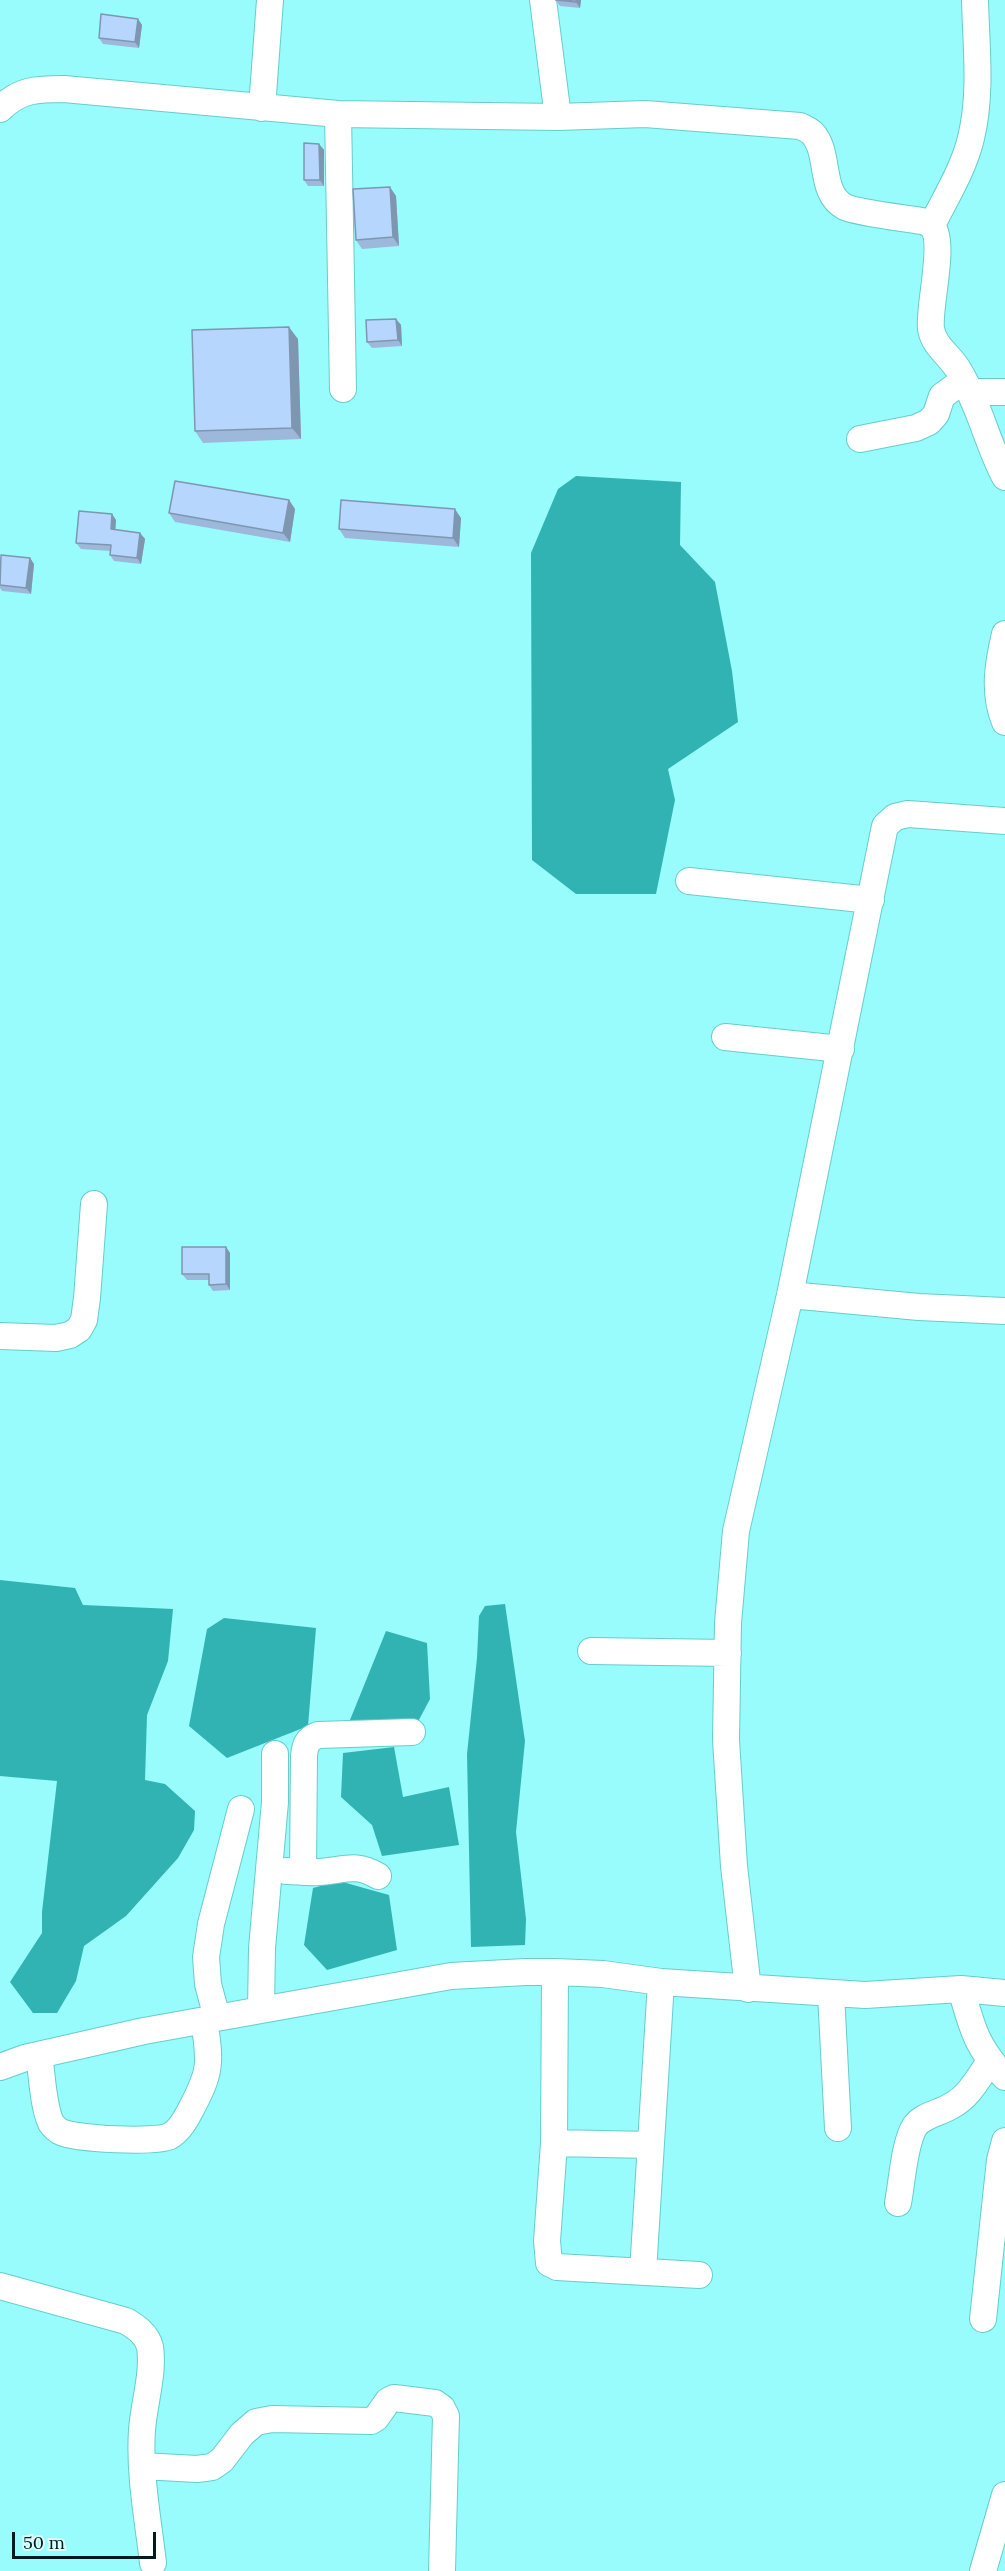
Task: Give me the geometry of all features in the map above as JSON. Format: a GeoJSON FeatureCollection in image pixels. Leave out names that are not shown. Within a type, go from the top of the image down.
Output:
{"type":"FeatureCollection","features":[{"type":"Feature","properties":{"kind":"street"},"geometry":{"type":"LineString","coordinates":[[262,108],[270,0]]}},
{"type":"Feature","properties":{"kind":"street"},"geometry":{"type":"LineString","coordinates":[[543,0],[558,117]]}},
{"type":"Feature","properties":{"kind":"street"},"geometry":{"type":"LineString","coordinates":[[932,225],[959,171],[971,139],[976,88],[975,0]]}},
{"type":"Feature","properties":{"kind":"street"},"geometry":{"type":"LineString","coordinates":[[0,109],[12,97],[28,92],[64,88],[338,114],[558,117],[645,114],[800,126],[812,132],[819,144],[835,200],[846,208],[922,220],[932,225],[938,249],[930,315],[932,332],[939,348],[958,368],[968,386],[1005,477]]}},
{"type":"Feature","properties":{"kind":"street"},"geometry":{"type":"LineString","coordinates":[[338,114],[343,389]]}},
{"type":"Feature","properties":{"kind":"street"},"geometry":{"type":"LineString","coordinates":[[860,439],[916,428],[929,422],[936,414],[942,396],[948,390],[968,386],[1005,392]]}},
{"type":"Feature","properties":{"kind":"street"},"geometry":{"type":"LineString","coordinates":[[1005,634],[999,656],[997,685],[1005,722]]}},
{"type":"Feature","properties":{"kind":"street"},"geometry":{"type":"LineString","coordinates":[[748,1989],[734,1866],[726,1740],[728,1653],[736,1531],[790,1295],[885,826],[895,817],[908,814],[1005,821]]}},
{"type":"Feature","properties":{"kind":"street"},"geometry":{"type":"LineString","coordinates":[[689,881],[871,900]]}},
{"type":"Feature","properties":{"kind":"street"},"geometry":{"type":"LineString","coordinates":[[725,1037],[841,1049]]}},
{"type":"Feature","properties":{"kind":"street"},"geometry":{"type":"LineString","coordinates":[[0,1336],[56,1338],[70,1335],[80,1329],[84,1320],[87,1298],[94,1204]]}},
{"type":"Feature","properties":{"kind":"street"},"geometry":{"type":"LineString","coordinates":[[790,1295],[919,1307],[1005,1311]]}},
{"type":"Feature","properties":{"kind":"street"},"geometry":{"type":"LineString","coordinates":[[591,1651],[728,1653]]}},
{"type":"Feature","properties":{"kind":"street"},"geometry":{"type":"LineString","coordinates":[[303,1872],[304,1756],[305,1745],[310,1738],[318,1735],[412,1732]]}},
{"type":"Feature","properties":{"kind":"street"},"geometry":{"type":"LineString","coordinates":[[261,2009],[262,1948],[275,1802],[275,1754]]}},
{"type":"Feature","properties":{"kind":"street"},"geometry":{"type":"LineString","coordinates":[[39,2055],[48,2110],[52,2124],[60,2132],[80,2136],[154,2141],[170,2136],[183,2124],[206,2081],[210,2019],[206,1957],[211,1924],[241,1809]]}},
{"type":"Feature","properties":{"kind":"street"},"geometry":{"type":"LineString","coordinates":[[270,1870],[303,1872],[365,1868],[378,1876]]}},
{"type":"Feature","properties":{"kind":"street"},"geometry":{"type":"LineString","coordinates":[[555,1972],[554,2143],[547,2241],[549,2262],[557,2267],[699,2275]]}},
{"type":"Feature","properties":{"kind":"street"},"geometry":{"type":"LineString","coordinates":[[0,2067],[39,2055],[210,2019],[451,1976],[555,1972],[603,1974],[661,1982],[831,1994],[865,1995],[961,1989],[1005,1993]]}},
{"type":"Feature","properties":{"kind":"street"},"geometry":{"type":"LineString","coordinates":[[643,2272],[661,1982]]}},
{"type":"Feature","properties":{"kind":"street"},"geometry":{"type":"LineString","coordinates":[[898,2203],[909,2142],[915,2126],[932,2114],[952,2106],[997,2069],[976,2039],[961,1989]]}},
{"type":"Feature","properties":{"kind":"street"},"geometry":{"type":"LineString","coordinates":[[831,1994],[838,2128]]}},
{"type":"Feature","properties":{"kind":"street"},"geometry":{"type":"LineString","coordinates":[[983,2319],[1000,2160],[1005,2141]]}},
{"type":"Feature","properties":{"kind":"street"},"geometry":{"type":"LineString","coordinates":[[554,2143],[650,2145]]}},
{"type":"Feature","properties":{"kind":"street"},"geometry":{"type":"LineString","coordinates":[[0,2286],[126,2321],[137,2327],[146,2337],[150,2347],[142,2430],[142,2466],[153,2562]]}},
{"type":"Feature","properties":{"kind":"street"},"geometry":{"type":"LineString","coordinates":[[142,2466],[197,2469],[212,2467],[222,2460],[236,2440],[256,2422],[273,2419],[361,2423],[376,2418],[388,2401],[394,2398],[435,2403],[442,2408],[446,2416],[442,2571]]}},
{"type":"Feature","properties":{"kind":"street"},"geometry":{"type":"LineString","coordinates":[[983,2571],[1005,2495]]}},
{"type":"Feature","properties":{"kind":"water"},"geometry":{"type":"Polygon","coordinates":[[[576,476],[681,482],[680,545],[715,582],[732,671],[738,722],[668,769],[675,800],[656,894],[576,894],[532,860],[531,553],[558,489],[576,476]]]}},
{"type":"Feature","properties":{"kind":"water"},"geometry":{"type":"Polygon","coordinates":[[[0,1580],[75,1588],[83,1605],[173,1609],[168,1661],[147,1715],[145,1780],[165,1784],[195,1811],[194,1830],[178,1858],[126,1916],[84,1946],[76,1981],[57,2013],[33,2013],[10,1982],[42,1933],[42,1912],[57,1781],[0,1776],[0,1580]]]}},
{"type":"Feature","properties":{"kind":"water"},"geometry":{"type":"Polygon","coordinates":[[[505,1604],[525,1741],[516,1832],[526,1919],[525,1945],[471,1947],[467,1754],[479,1616],[485,1606],[505,1604]]]}},
{"type":"Feature","properties":{"kind":"water"},"geometry":{"type":"Polygon","coordinates":[[[224,1618],[316,1628],[308,1726],[227,1758],[189,1726],[207,1629],[224,1618]]]}},
{"type":"Feature","properties":{"kind":"water"},"geometry":{"type":"Polygon","coordinates":[[[386,1631],[427,1643],[430,1699],[413,1731],[358,1735],[350,1720],[386,1631]]]}},
{"type":"Feature","properties":{"kind":"water"},"geometry":{"type":"Polygon","coordinates":[[[394,1747],[403,1797],[449,1787],[459,1845],[382,1856],[372,1825],[341,1797],[343,1753],[394,1747]]]}},
{"type":"Feature","properties":{"kind":"water"},"geometry":{"type":"Polygon","coordinates":[[[339,1881],[389,1895],[397,1950],[327,1970],[304,1945],[313,1888],[339,1881]]]}},
{"type":"Feature","properties":{"kind":"building"},"geometry":{"type":"Polygon","coordinates":[[[101,14],[138,19],[135,42],[99,38],[101,14]]]}},
{"type":"Feature","properties":{"kind":"building"},"geometry":{"type":"Polygon","coordinates":[[[304,143],[319,144],[320,180],[304,180],[304,143]]]}},
{"type":"Feature","properties":{"kind":"building"},"geometry":{"type":"Polygon","coordinates":[[[390,187],[393,237],[356,240],[353,189],[390,187]]]}},
{"type":"Feature","properties":{"kind":"building"},"geometry":{"type":"Polygon","coordinates":[[[396,319],[398,340],[367,342],[366,320],[396,319]]]}},
{"type":"Feature","properties":{"kind":"building"},"geometry":{"type":"Polygon","coordinates":[[[289,327],[292,428],[195,431],[192,330],[289,327]]]}},
{"type":"Feature","properties":{"kind":"building"},"geometry":{"type":"Polygon","coordinates":[[[175,481],[289,500],[283,533],[169,513],[175,481]]]}},
{"type":"Feature","properties":{"kind":"building"},"geometry":{"type":"Polygon","coordinates":[[[341,500],[455,509],[453,538],[339,529],[341,500]]]}},
{"type":"Feature","properties":{"kind":"building"},"geometry":{"type":"Polygon","coordinates":[[[79,511],[112,514],[111,529],[140,533],[137,558],[110,555],[111,545],[76,543],[79,511]]]}},
{"type":"Feature","properties":{"kind":"building"},"geometry":{"type":"Polygon","coordinates":[[[1,555],[30,558],[26,588],[0,585],[1,555]]]}},
{"type":"Feature","properties":{"kind":"building"},"geometry":{"type":"Polygon","coordinates":[[[182,1247],[226,1247],[226,1284],[209,1285],[209,1274],[182,1274],[182,1247]]]}}]}
